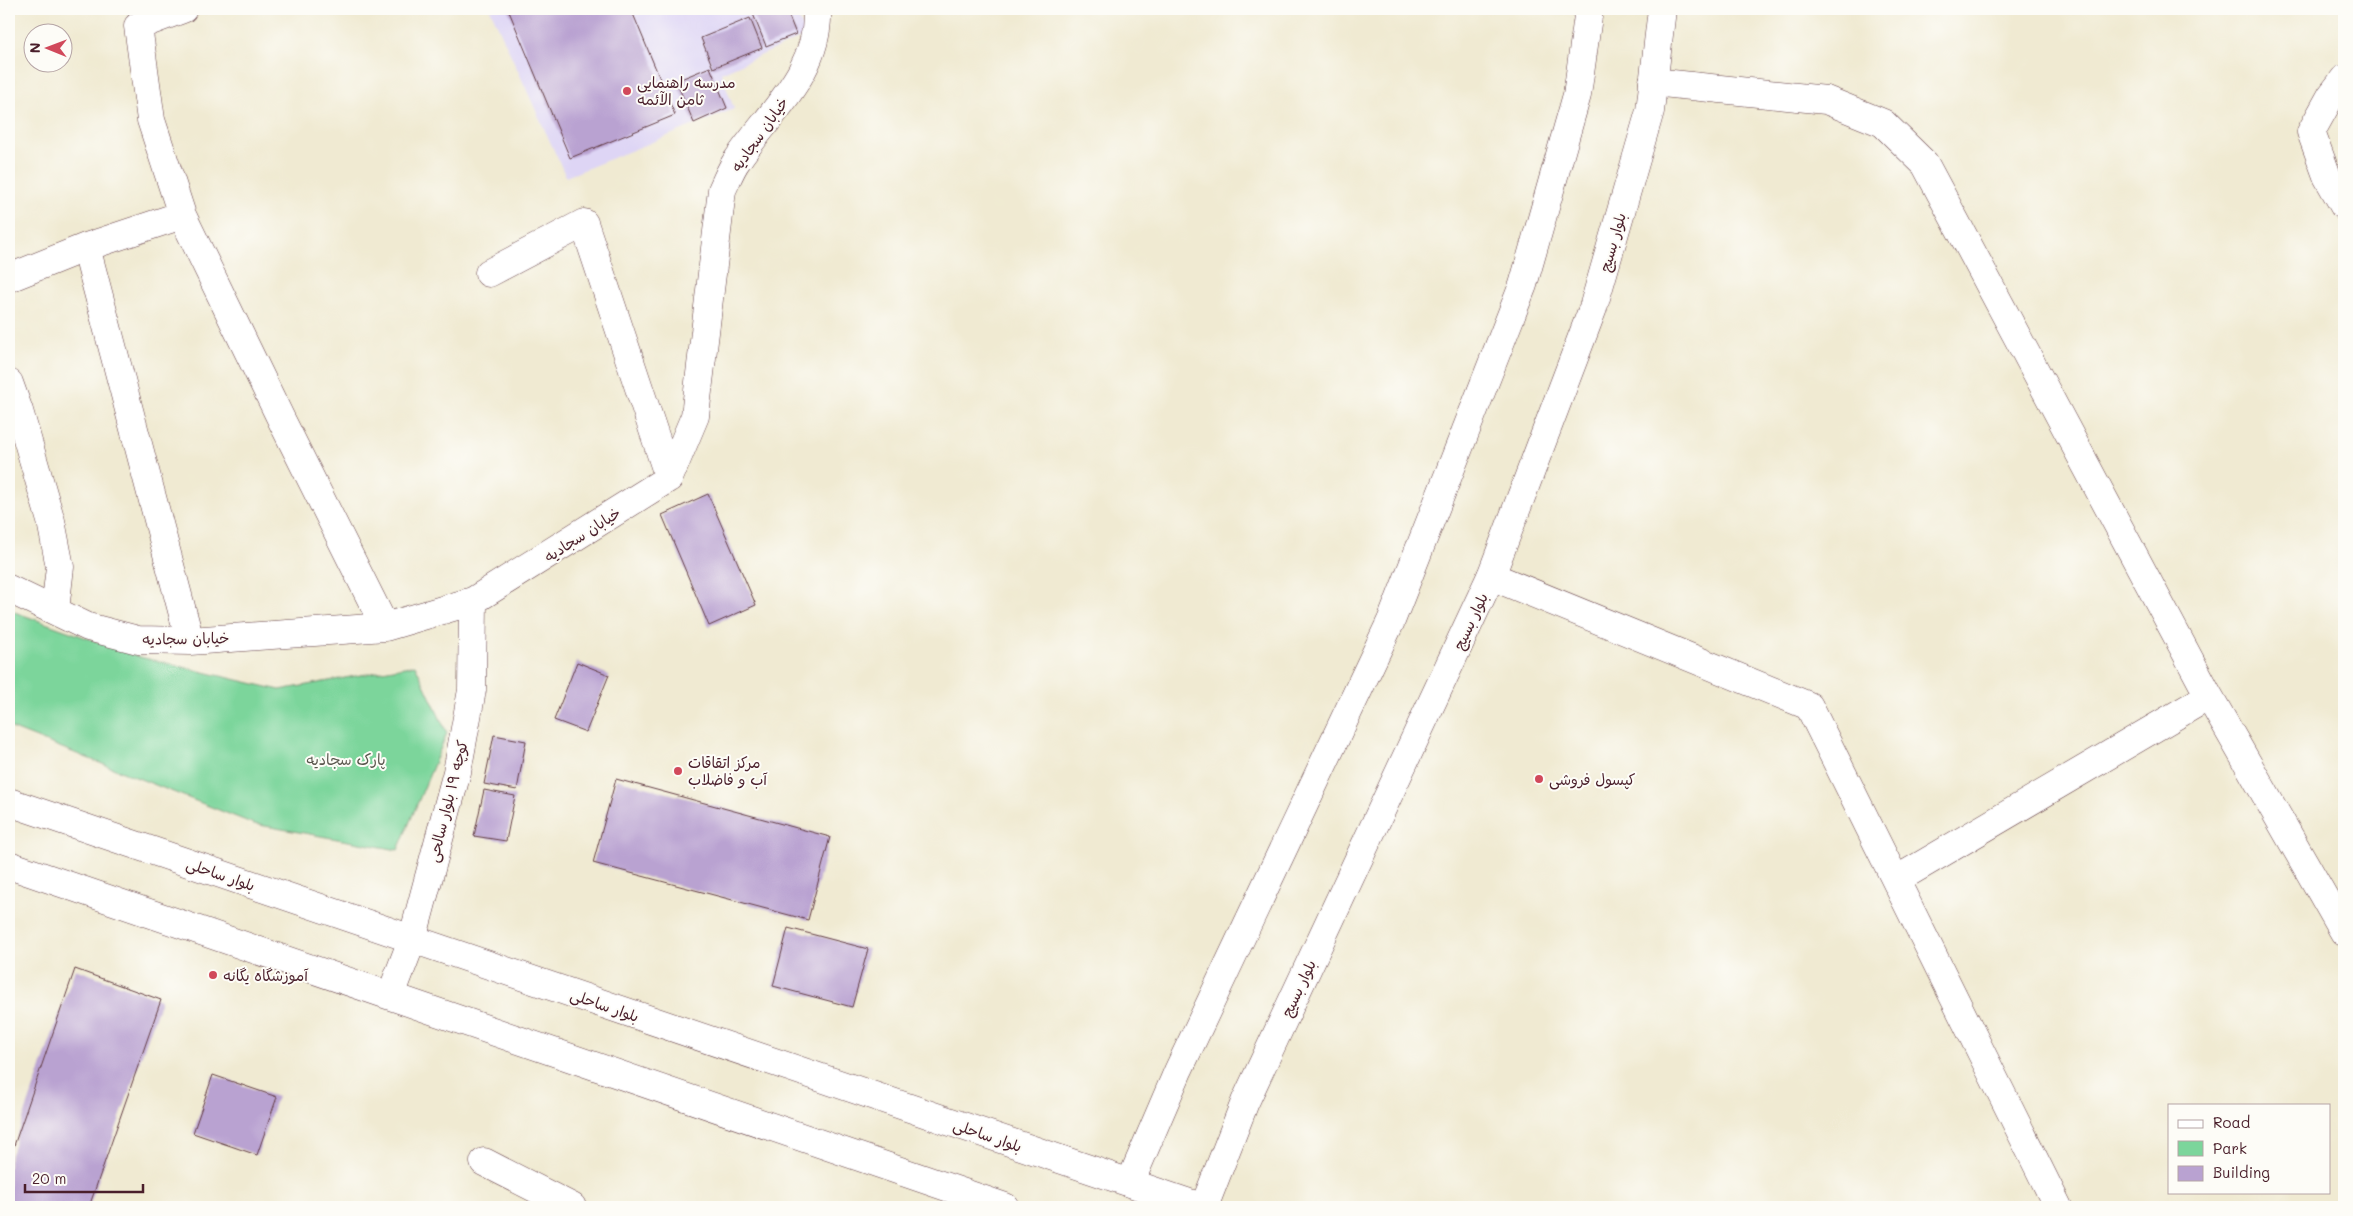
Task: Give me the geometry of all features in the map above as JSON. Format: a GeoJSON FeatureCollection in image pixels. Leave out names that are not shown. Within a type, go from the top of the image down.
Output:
{"type":"FeatureCollection","features":[{"type":"Feature","properties":{"kind":"street"},"geometry":{"type":"LineString","coordinates":[[183,9],[138,26],[151,120],[182,215],[286,430],[385,627]]}},
{"type":"Feature","properties":{"kind":"street","name":"خیابان سجادیه"},"geometry":{"type":"LineString","coordinates":[[9,589],[88,627],[138,640],[190,641],[385,627],[473,601],[669,478],[695,416],[722,190],[736,161],[800,76],[813,49],[817,9]]}},
{"type":"Feature","properties":{"kind":"street"},"geometry":{"type":"LineString","coordinates":[[1130,1183],[1178,1071],[1391,621],[1516,303],[1578,95],[1588,9]]}},
{"type":"Feature","properties":{"kind":"street","name":"بلوار بسیج"},"geometry":{"type":"LineString","coordinates":[[1203,1207],[1245,1102],[1491,576],[1593,308],[1650,110],[1662,9]]}},
{"type":"Feature","properties":{"kind":"street"},"geometry":{"type":"LineString","coordinates":[[2344,79],[2331,96],[2311,132],[2327,176],[2344,206]]}},
{"type":"Feature","properties":{"kind":"street"},"geometry":{"type":"LineString","coordinates":[[1653,82],[1826,100],[1883,123],[1925,164],[2209,696],[2344,932]]}},
{"type":"Feature","properties":{"kind":"street"},"geometry":{"type":"LineString","coordinates":[[9,278],[86,247],[182,215]]}},
{"type":"Feature","properties":{"kind":"street"},"geometry":{"type":"LineString","coordinates":[[489,273],[584,223],[669,478]]}},
{"type":"Feature","properties":{"kind":"street"},"geometry":{"type":"LineString","coordinates":[[86,247],[190,641]]}},
{"type":"Feature","properties":{"kind":"street"},"geometry":{"type":"LineString","coordinates":[[9,383],[51,521],[60,567],[55,610]]}},
{"type":"Feature","properties":{"kind":"street"},"geometry":{"type":"LineString","coordinates":[[1491,576],[1809,706],[2058,1207]]}},
{"type":"Feature","properties":{"kind":"street","name":"کوچه ۱۹ بلوار سالحی"},"geometry":{"type":"LineString","coordinates":[[391,996],[412,940],[456,772],[470,699],[473,601]]}},
{"type":"Feature","properties":{"kind":"street"},"geometry":{"type":"LineString","coordinates":[[1896,880],[2209,696]]}},
{"type":"Feature","properties":{"kind":"street","name":"بلوار ساحلی"},"geometry":{"type":"LineString","coordinates":[[9,802],[1203,1207]]}},
{"type":"Feature","properties":{"kind":"street"},"geometry":{"type":"LineString","coordinates":[[9,865],[1005,1207]]}},
{"type":"Feature","properties":{"kind":"street"},"geometry":{"type":"LineString","coordinates":[[484,1162],[572,1207]]}},
{"type":"Feature","properties":{"kind":"shaded area","name":"مدرسه راهنمایی ثامن الآئمه"},"geometry":{"type":"Polygon","coordinates":[[[490,9],[793,9],[807,35],[721,73],[734,109],[566,177],[490,9]]]}},
{"type":"Feature","properties":{"kind":"green space","name":"پارک سجادیه"},"geometry":{"type":"Polygon","coordinates":[[[9,610],[140,657],[280,690],[415,665],[447,733],[398,850],[254,824],[9,727],[9,610]]]}},
{"type":"Feature","properties":{"kind":"building"},"geometry":{"type":"Polygon","coordinates":[[[508,9],[631,9],[675,115],[570,158],[508,9]]]}},
{"type":"Feature","properties":{"kind":"building"},"geometry":{"type":"Polygon","coordinates":[[[751,9],[786,9],[796,34],[766,46],[751,9]]]}},
{"type":"Feature","properties":{"kind":"building"},"geometry":{"type":"Polygon","coordinates":[[[750,18],[762,48],[713,68],[701,38],[750,18]]]}},
{"type":"Feature","properties":{"kind":"building"},"geometry":{"type":"Polygon","coordinates":[[[710,67],[727,108],[694,123],[676,81],[710,67]]]}},
{"type":"Feature","properties":{"kind":"building"},"geometry":{"type":"Polygon","coordinates":[[[708,494],[756,605],[709,626],[662,515],[708,494]]]}},
{"type":"Feature","properties":{"kind":"building"},"geometry":{"type":"Polygon","coordinates":[[[577,662],[609,675],[586,732],[554,720],[577,662]]]}},
{"type":"Feature","properties":{"kind":"building"},"geometry":{"type":"Polygon","coordinates":[[[494,735],[526,741],[517,790],[484,784],[494,735]]]}},
{"type":"Feature","properties":{"kind":"building"},"geometry":{"type":"Polygon","coordinates":[[[616,779],[830,837],[808,920],[593,863],[616,779]]]}},
{"type":"Feature","properties":{"kind":"building"},"geometry":{"type":"Polygon","coordinates":[[[484,790],[515,796],[506,841],[474,836],[484,790]]]}},
{"type":"Feature","properties":{"kind":"building"},"geometry":{"type":"Polygon","coordinates":[[[788,928],[868,949],[852,1007],[773,986],[788,928]]]}},
{"type":"Feature","properties":{"kind":"building"},"geometry":{"type":"Polygon","coordinates":[[[75,969],[161,1000],[89,1207],[9,1207],[9,1160],[75,969]]]}},
{"type":"Feature","properties":{"kind":"building"},"geometry":{"type":"Polygon","coordinates":[[[213,1075],[277,1097],[257,1155],[193,1133],[213,1075]]]}},
{"type":"Feature","properties":{"kind":"place","name":"مدرسه راهنمایی ثامن الآئمه"},"geometry":{"type":"Point","coordinates":[627,91]}},
{"type":"Feature","properties":{"kind":"place","name":"مرکز اتقاقات آب و فاضلاب"},"geometry":{"type":"Point","coordinates":[678,771]}},
{"type":"Feature","properties":{"kind":"place","name":"کپسول فروشی"},"geometry":{"type":"Point","coordinates":[1539,779]}},
{"type":"Feature","properties":{"kind":"place","name":"آموزشگاه یگانه"},"geometry":{"type":"Point","coordinates":[213,975]}}]}
